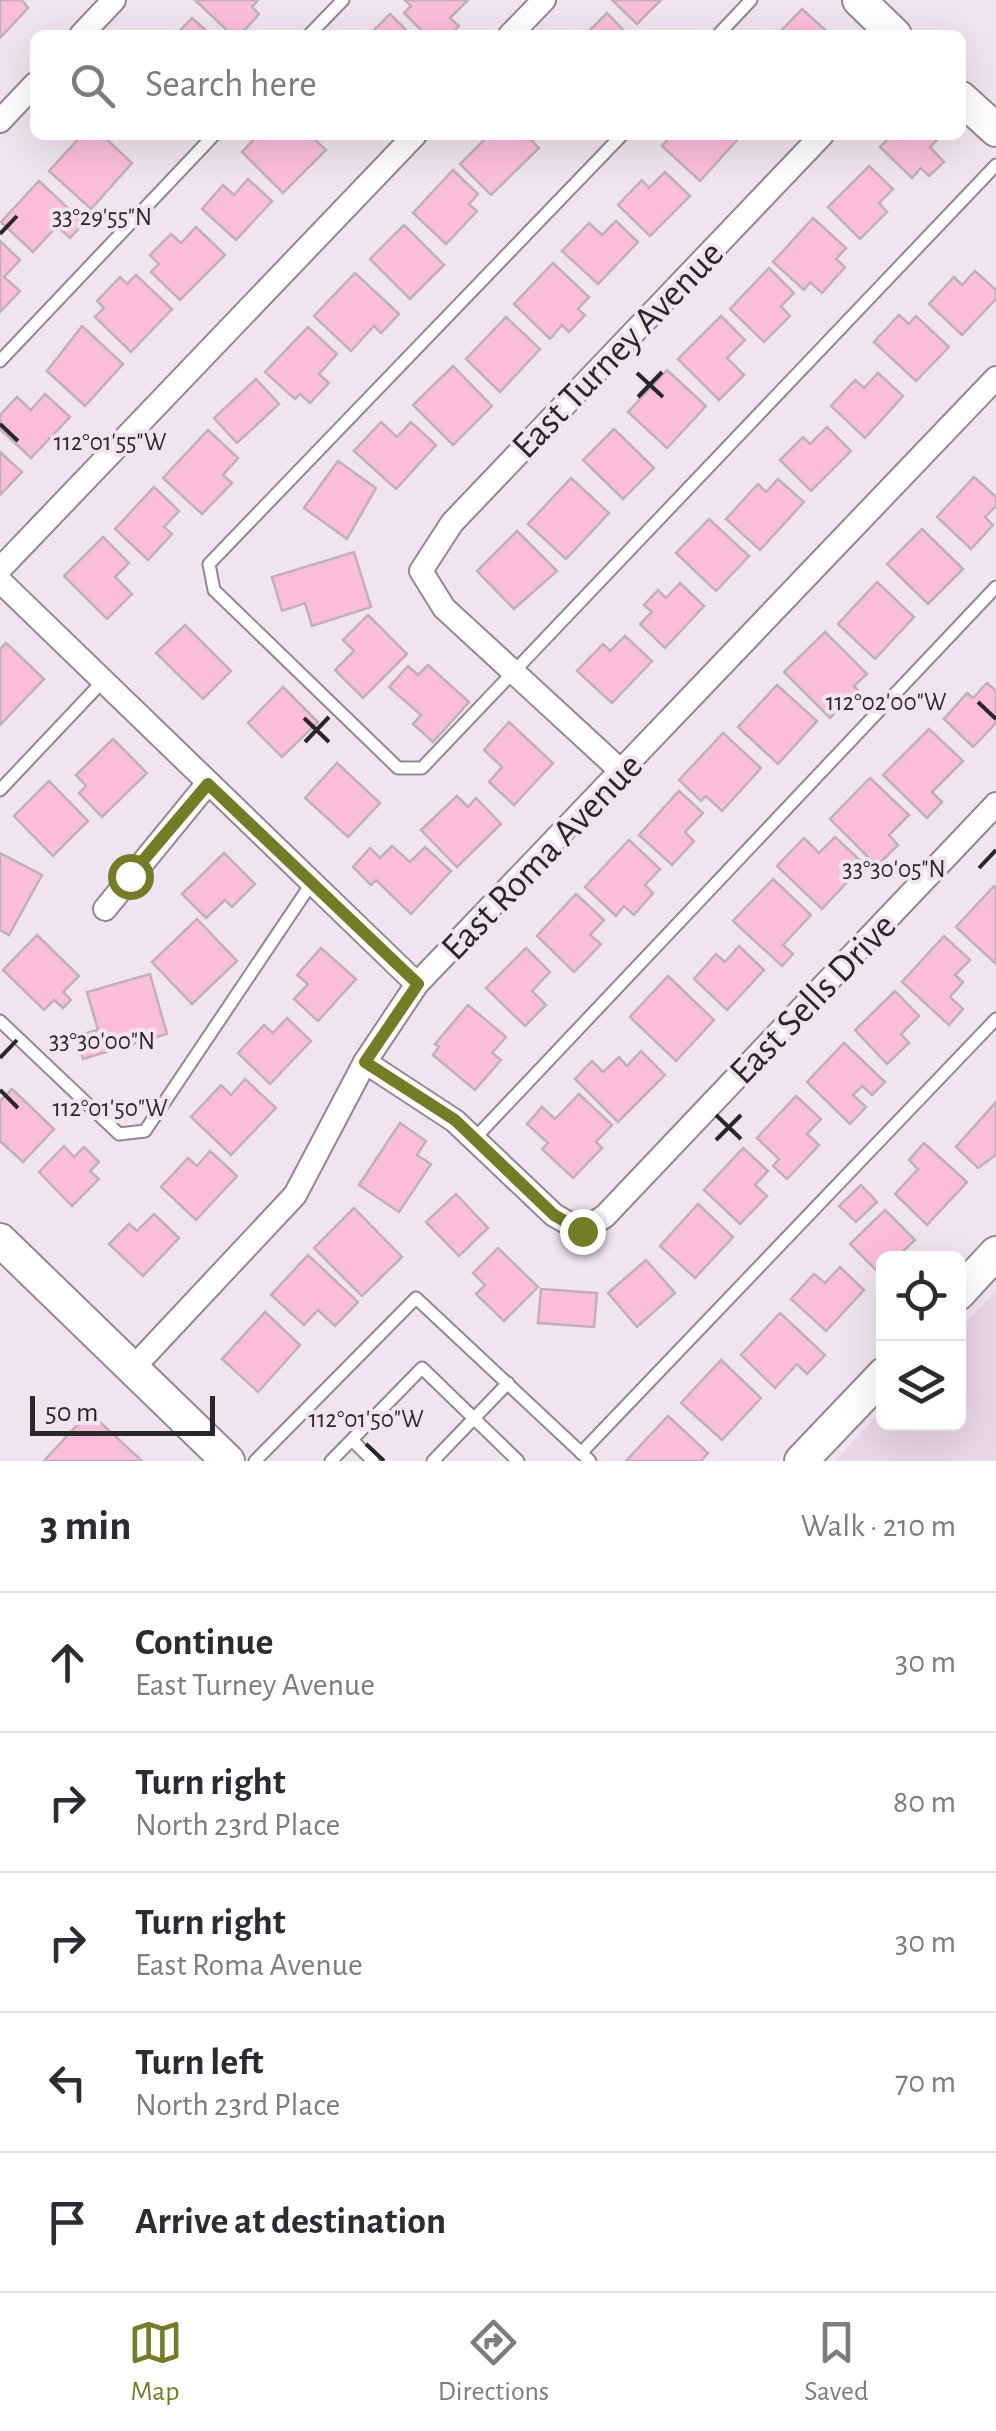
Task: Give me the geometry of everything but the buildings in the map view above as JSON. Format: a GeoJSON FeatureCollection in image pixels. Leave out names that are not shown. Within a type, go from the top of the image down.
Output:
{"type":"FeatureCollection","features":[{"type":"Feature","properties":{"kind":"main road"},"geometry":{"type":"LineString","coordinates":[[859,0],[890,30]]}},
{"type":"Feature","properties":{"kind":"main road"},"geometry":{"type":"LineString","coordinates":[[966,103],[996,130]]}},
{"type":"Feature","properties":{"kind":"main road"},"geometry":{"type":"LineString","coordinates":[[0,1240],[228,1461]]}},
{"type":"Feature","properties":{"kind":"main road"},"geometry":{"type":"LineString","coordinates":[[966,1285],[996,1253]]}},
{"type":"Feature","properties":{"kind":"main road"},"geometry":{"type":"LineString","coordinates":[[800,1461],[876,1382]]}},
{"type":"Feature","properties":{"kind":"street"},"geometry":{"type":"LineString","coordinates":[[87,30],[114,0]]}},
{"type":"Feature","properties":{"kind":"street"},"geometry":{"type":"LineString","coordinates":[[515,30],[544,0]]}},
{"type":"Feature","properties":{"kind":"street"},"geometry":{"type":"LineString","coordinates":[[0,122],[30,89]]}},
{"type":"Feature","properties":{"kind":"street"},"geometry":{"type":"LineString","coordinates":[[0,569],[409,140]]}},
{"type":"Feature","properties":{"kind":"street","name":"East Turney Avenue"},"geometry":{"type":"LineString","coordinates":[[516,674],[444,608],[421,571],[452,523],[817,140]]}},
{"type":"Feature","properties":{"kind":"street","name":"East Roma Avenue"},"geometry":{"type":"LineString","coordinates":[[132,1368],[295,1195],[365,1062],[418,984],[996,378]]}},
{"type":"Feature","properties":{"kind":"street"},"geometry":{"type":"LineString","coordinates":[[0,581],[418,984]]}},
{"type":"Feature","properties":{"kind":"street"},"geometry":{"type":"LineString","coordinates":[[516,674],[621,771]]}},
{"type":"Feature","properties":{"kind":"street"},"geometry":{"type":"LineString","coordinates":[[105,909],[208,784]]}},
{"type":"Feature","properties":{"kind":"street","name":"East Sells Drive"},"geometry":{"type":"LineString","coordinates":[[476,1138],[554,1215],[582,1231],[605,1216],[996,804]]}},
{"type":"Feature","properties":{"kind":"street"},"geometry":{"type":"LineString","coordinates":[[365,1062],[427,1100],[476,1138]]}},
{"type":"Feature","properties":{"kind":"lane"},"geometry":{"type":"LineString","coordinates":[[315,30],[343,0]]}},
{"type":"Feature","properties":{"kind":"lane"},"geometry":{"type":"LineString","coordinates":[[723,30],[752,0]]}},
{"type":"Feature","properties":{"kind":"lane"},"geometry":{"type":"LineString","coordinates":[[0,360],[209,140]]}},
{"type":"Feature","properties":{"kind":"lane"},"geometry":{"type":"LineString","coordinates":[[617,140],[209,564],[214,590],[398,768],[422,768],[516,674],[996,165]]}},
{"type":"Feature","properties":{"kind":"lane"},"geometry":{"type":"LineString","coordinates":[[476,1138],[996,587]]}},
{"type":"Feature","properties":{"kind":"lane"},"geometry":{"type":"LineString","coordinates":[[0,790],[103,681]]}},
{"type":"Feature","properties":{"kind":"lane"},"geometry":{"type":"LineString","coordinates":[[0,1020],[119,1134],[145,1131],[312,884]]}},
{"type":"Feature","properties":{"kind":"lane"},"geometry":{"type":"LineString","coordinates":[[255,1461],[416,1298],[585,1457],[996,1018]]}},
{"type":"Feature","properties":{"kind":"lane"},"geometry":{"type":"LineString","coordinates":[[331,1461],[422,1368],[518,1461]]}},
{"type":"Feature","properties":{"kind":"lane"},"geometry":{"type":"LineString","coordinates":[[433,1461],[508,1383]]}},
{"type":"Feature","properties":{"kind":"lane"},"geometry":{"type":"LineString","coordinates":[[352,1440],[373,1461]]}},
{"type":"Feature","properties":{"kind":"shaded area"},"geometry":{"type":"Polygon","coordinates":[[[996,1291],[996,1461],[835,1461],[876,1417],[876,1431],[966,1431],[966,1323],[996,1291]]]}},
{"type":"Feature","properties":{"kind":"route"},"geometry":{"type":"LineString","coordinates":[[130,876],[208,784],[418,984],[365,1062],[455,1120],[554,1215],[582,1231]]}}]}
